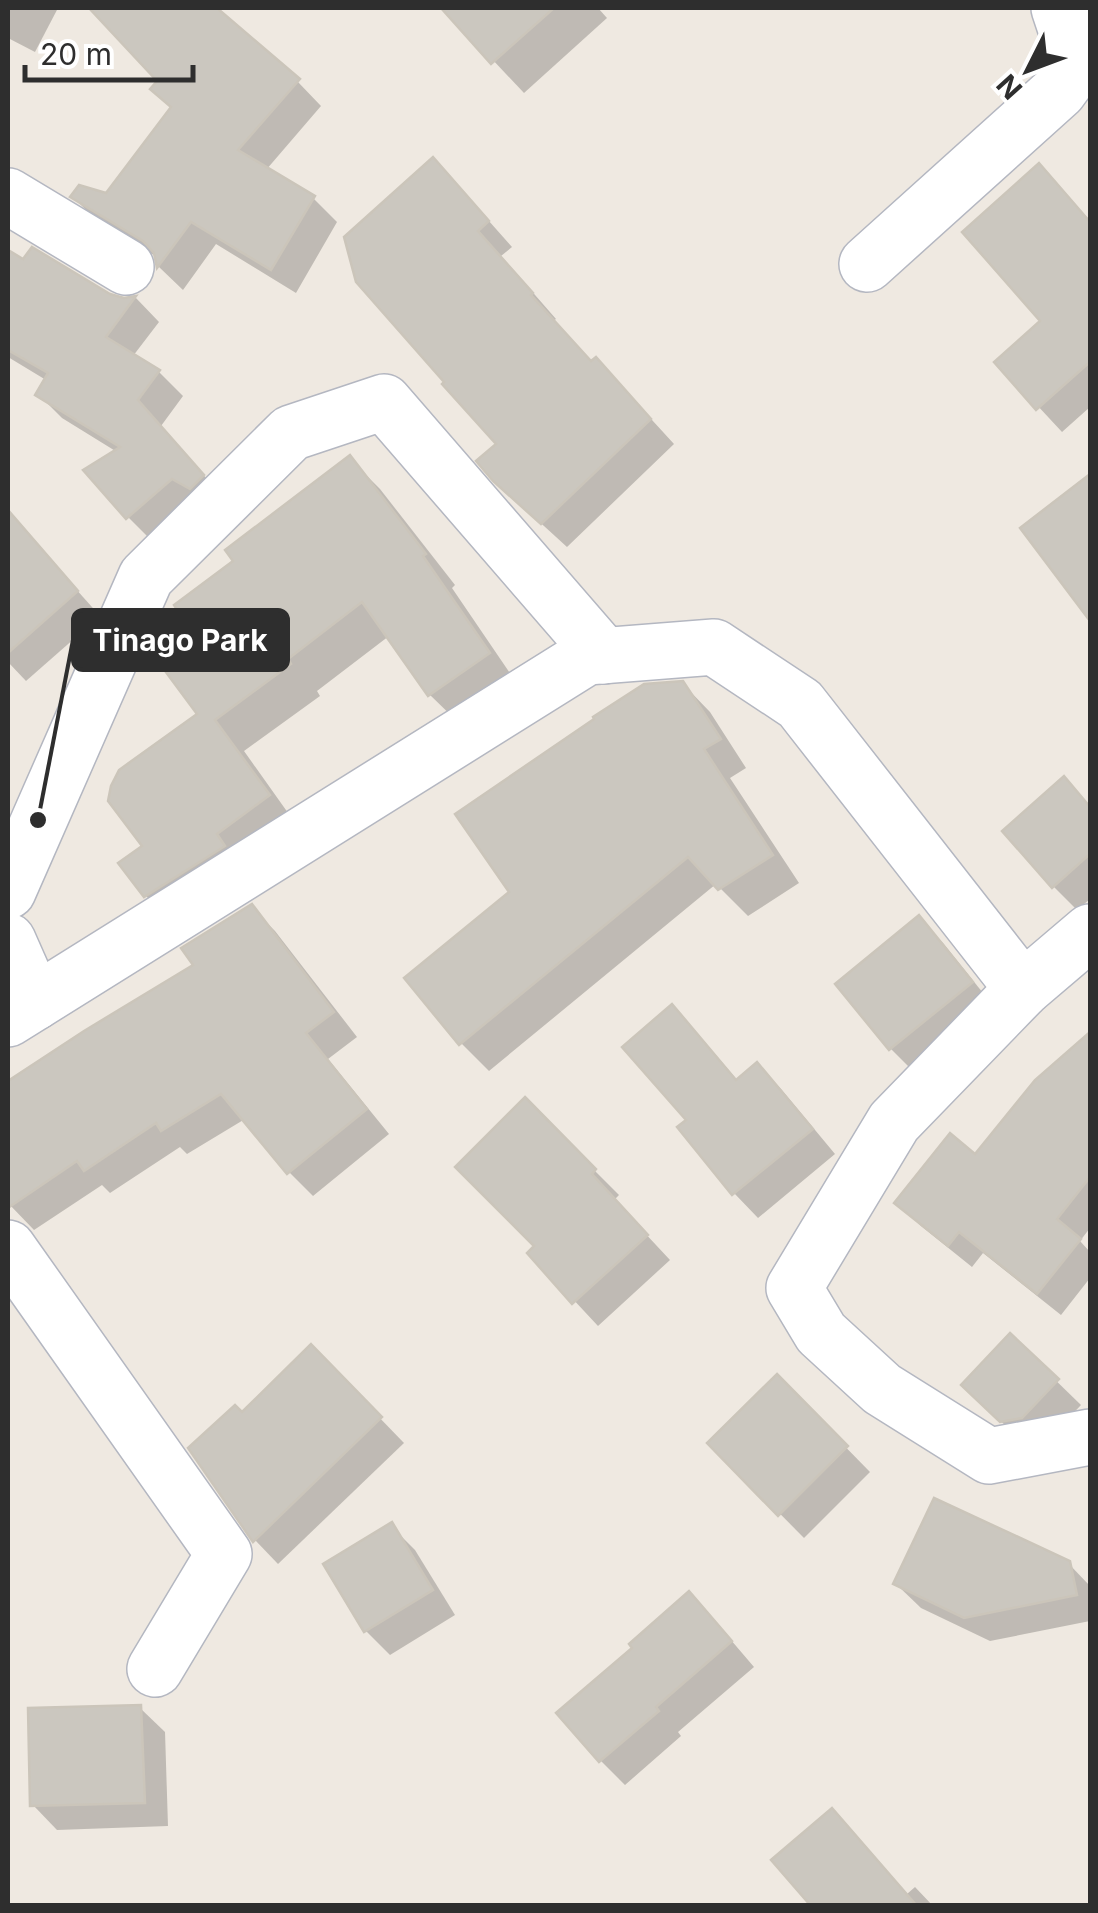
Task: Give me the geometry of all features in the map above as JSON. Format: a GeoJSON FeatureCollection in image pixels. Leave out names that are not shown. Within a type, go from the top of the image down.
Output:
{"type":"FeatureCollection","features":[{"type":"Feature","properties":{"kind":"street"},"geometry":{"type":"LineString","coordinates":[[867,264],[1084,66],[1059,8]]}},
{"type":"Feature","properties":{"kind":"street"},"geometry":{"type":"LineString","coordinates":[[8,196],[126,267]]}},
{"type":"Feature","properties":{"kind":"street"},"geometry":{"type":"LineString","coordinates":[[8,892],[146,577],[292,433],[384,402],[604,656]]}},
{"type":"Feature","properties":{"kind":"street"},"geometry":{"type":"LineString","coordinates":[[8,942],[21,1010],[587,657],[714,647],[800,704],[1024,989]]}},
{"type":"Feature","properties":{"kind":"street"},"geometry":{"type":"LineString","coordinates":[[1090,932],[1024,989],[894,1122],[794,1288],[820,1333],[882,1389],[989,1456],[1090,1437]]}},
{"type":"Feature","properties":{"kind":"street"},"geometry":{"type":"LineString","coordinates":[[8,1248],[224,1554],[154,1669]]}},
{"type":"Feature","properties":{"kind":"building"},"geometry":{"type":"Polygon","coordinates":[[[89,8],[217,8],[300,79],[238,150],[315,196],[271,270],[191,222],[157,268],[154,253],[143,241],[70,197],[79,185],[106,193],[171,107],[150,89],[157,81],[89,8]]]}},
{"type":"Feature","properties":{"kind":"building"},"geometry":{"type":"Polygon","coordinates":[[[441,8],[554,8],[491,64],[441,8]]]}},
{"type":"Feature","properties":{"kind":"building"},"geometry":{"type":"Polygon","coordinates":[[[433,157],[489,221],[478,231],[531,295],[591,361],[596,357],[651,419],[541,524],[476,461],[496,444],[356,282],[344,237],[433,157]]]}},
{"type":"Feature","properties":{"kind":"building"},"geometry":{"type":"Polygon","coordinates":[[[1039,163],[1090,222],[1090,362],[1036,410],[994,362],[1040,321],[962,232],[1039,163]]]}},
{"type":"Feature","properties":{"kind":"building"},"geometry":{"type":"Polygon","coordinates":[[[32,247],[110,294],[136,296],[106,337],[160,370],[138,400],[204,475],[190,489],[172,479],[126,519],[83,470],[120,447],[35,395],[48,373],[8,350],[8,250],[23,259],[32,247]]]}},
{"type":"Feature","properties":{"kind":"building"},"geometry":{"type":"Polygon","coordinates":[[[350,455],[426,554],[423,556],[490,653],[428,696],[362,602],[288,659],[291,664],[215,720],[270,795],[217,834],[225,846],[144,897],[118,863],[142,846],[108,801],[119,770],[197,714],[154,656],[190,629],[174,605],[233,561],[225,550],[350,455]]]}},
{"type":"Feature","properties":{"kind":"building"},"geometry":{"type":"Polygon","coordinates":[[[1090,474],[1090,621],[1020,528],[1090,474]]]}},
{"type":"Feature","properties":{"kind":"building"},"geometry":{"type":"Polygon","coordinates":[[[8,510],[78,591],[8,653],[8,510]]]}},
{"type":"Feature","properties":{"kind":"building"},"geometry":{"type":"Polygon","coordinates":[[[683,681],[721,739],[704,749],[773,855],[718,890],[688,857],[459,1045],[404,978],[509,892],[455,814],[644,684],[683,681]]]}},
{"type":"Feature","properties":{"kind":"building"},"geometry":{"type":"Polygon","coordinates":[[[1064,776],[1090,807],[1090,854],[1052,888],[1002,831],[1064,776]]]}},
{"type":"Feature","properties":{"kind":"building"},"geometry":{"type":"Polygon","coordinates":[[[252,904],[334,1012],[306,1033],[367,1109],[287,1174],[221,1094],[161,1131],[156,1123],[84,1171],[77,1161],[8,1208],[8,1081],[193,965],[181,948],[252,904]]]}},
{"type":"Feature","properties":{"kind":"building"},"geometry":{"type":"Polygon","coordinates":[[[919,915],[973,982],[889,1050],[835,984],[919,915]]]}},
{"type":"Feature","properties":{"kind":"building"},"geometry":{"type":"Polygon","coordinates":[[[672,1004],[736,1080],[757,1062],[813,1129],[732,1195],[677,1127],[686,1120],[622,1047],[672,1004]]]}},
{"type":"Feature","properties":{"kind":"building"},"geometry":{"type":"Polygon","coordinates":[[[1090,1032],[1090,1177],[1057,1219],[1081,1239],[1037,1294],[959,1232],[948,1246],[894,1203],[950,1133],[975,1154],[1035,1080],[1090,1032]]]}},
{"type":"Feature","properties":{"kind":"building"},"geometry":{"type":"Polygon","coordinates":[[[525,1097],[596,1169],[592,1174],[648,1235],[572,1304],[527,1253],[534,1246],[455,1167],[525,1097]]]}},
{"type":"Feature","properties":{"kind":"building"},"geometry":{"type":"Polygon","coordinates":[[[1010,1333],[1059,1379],[1022,1418],[1000,1422],[961,1385],[1010,1333]]]}},
{"type":"Feature","properties":{"kind":"building"},"geometry":{"type":"Polygon","coordinates":[[[311,1344],[382,1417],[253,1542],[188,1448],[235,1405],[242,1412],[311,1344]]]}},
{"type":"Feature","properties":{"kind":"building"},"geometry":{"type":"Polygon","coordinates":[[[777,1374],[848,1446],[778,1516],[707,1443],[777,1374]]]}},
{"type":"Feature","properties":{"kind":"building"},"geometry":{"type":"Polygon","coordinates":[[[934,1498],[1070,1561],[1077,1595],[964,1618],[893,1584],[934,1498]]]}},
{"type":"Feature","properties":{"kind":"building"},"geometry":{"type":"Polygon","coordinates":[[[392,1522],[433,1590],[364,1632],[323,1564],[392,1522]]]}},
{"type":"Feature","properties":{"kind":"building"},"geometry":{"type":"Polygon","coordinates":[[[689,1591],[732,1641],[599,1762],[556,1713],[632,1648],[629,1644],[689,1591]]]}},
{"type":"Feature","properties":{"kind":"building"},"geometry":{"type":"Polygon","coordinates":[[[141,1705],[145,1803],[30,1806],[28,1708],[141,1705]]]}},
{"type":"Feature","properties":{"kind":"building"},"geometry":{"type":"Polygon","coordinates":[[[832,1808],[917,1906],[811,1906],[771,1860],[832,1808]]]}},
{"type":"Feature","properties":{"kind":"place","name":"Tinago Park"},"geometry":{"type":"Point","coordinates":[38,820]}}]}
